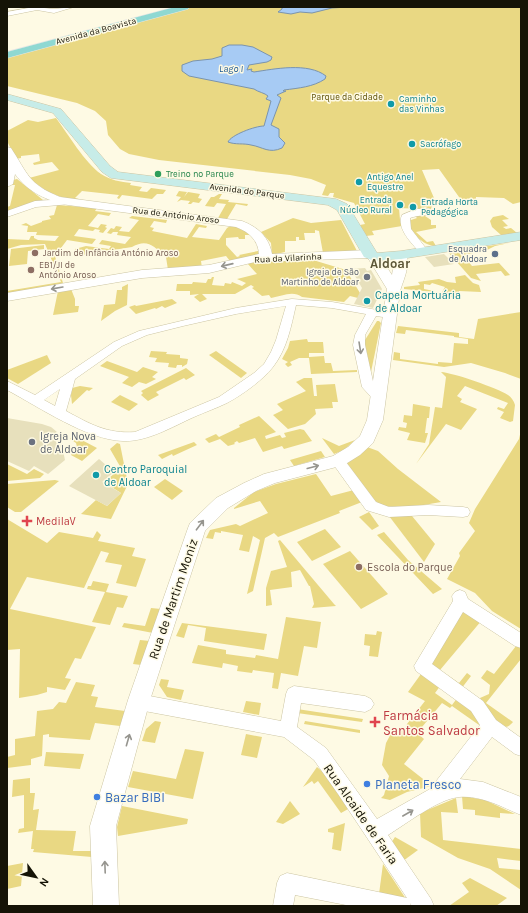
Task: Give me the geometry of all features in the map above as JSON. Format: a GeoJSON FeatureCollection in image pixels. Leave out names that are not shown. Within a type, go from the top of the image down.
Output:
{"type":"FeatureCollection","features":[{"type":"Feature","properties":{"kind":"main road","name":"Avenida da Boavista"},"geometry":{"type":"LineString","coordinates":[[7,50],[167,7]]}},
{"type":"Feature","properties":{"kind":"main road","name":"Avenida da Boavista"},"geometry":{"type":"LineString","coordinates":[[7,55],[185,7]]}},
{"type":"Feature","properties":{"kind":"main road","name":"Avenida do Parque"},"geometry":{"type":"LineString","coordinates":[[7,97],[57,111],[106,169],[115,175],[320,200],[337,204],[345,210],[371,255]]}},
{"type":"Feature","properties":{"kind":"main road","name":"Rua da Vilarinha"},"geometry":{"type":"LineString","coordinates":[[371,255],[400,255],[521,236]]}},
{"type":"Feature","properties":{"kind":"street"},"geometry":{"type":"LineString","coordinates":[[7,14],[38,7],[54,11],[68,8]]}},
{"type":"Feature","properties":{"kind":"street"},"geometry":{"type":"LineString","coordinates":[[55,7],[68,8]]}},
{"type":"Feature","properties":{"kind":"street","name":"Rua de António Aroso"},"geometry":{"type":"LineString","coordinates":[[7,150],[13,164],[23,179],[39,191],[58,200],[238,224],[250,229],[260,236],[264,244],[266,257]]}},
{"type":"Feature","properties":{"kind":"street"},"geometry":{"type":"LineString","coordinates":[[7,184],[13,164]]}},
{"type":"Feature","properties":{"kind":"street","name":"Rua de António Aroso"},"geometry":{"type":"LineString","coordinates":[[7,214],[35,204],[68,202]]}},
{"type":"Feature","properties":{"kind":"street"},"geometry":{"type":"LineString","coordinates":[[423,252],[406,229],[405,217],[416,212],[430,212]]}},
{"type":"Feature","properties":{"kind":"street"},"geometry":{"type":"LineString","coordinates":[[371,255],[394,289]]}},
{"type":"Feature","properties":{"kind":"street","name":"Rua da Vilarinha"},"geometry":{"type":"LineString","coordinates":[[7,297],[142,274],[209,269],[255,258],[371,255]]}},
{"type":"Feature","properties":{"kind":"street","name":"Rua de Martim Moniz"},"geometry":{"type":"LineString","coordinates":[[378,396],[368,387],[359,345],[360,335],[381,314],[394,289],[400,271],[400,255]]}},
{"type":"Feature","properties":{"kind":"street"},"geometry":{"type":"LineString","coordinates":[[36,400],[110,349],[143,334],[236,311],[292,302],[332,305],[381,314]]}},
{"type":"Feature","properties":{"kind":"street"},"geometry":{"type":"LineString","coordinates":[[11,389],[36,400],[87,428],[102,434],[122,437],[135,436],[149,432],[223,400],[250,382],[268,366],[277,352],[282,340],[292,302]]}},
{"type":"Feature","properties":{"kind":"street"},"geometry":{"type":"LineString","coordinates":[[264,307],[287,322]]}},
{"type":"Feature","properties":{"kind":"street","name":"Rua de Martim Moniz"},"geometry":{"type":"LineString","coordinates":[[106,906],[103,826],[139,702],[197,528],[200,523],[222,503],[250,487],[270,478],[338,461],[354,451],[367,439],[375,420],[378,396],[381,314]]}},
{"type":"Feature","properties":{"kind":"street"},"geometry":{"type":"LineString","coordinates":[[59,413],[69,378]]}},
{"type":"Feature","properties":{"kind":"street"},"geometry":{"type":"LineString","coordinates":[[338,461],[371,506],[389,512],[428,510],[463,512]]}},
{"type":"Feature","properties":{"kind":"street"},"geometry":{"type":"LineString","coordinates":[[521,641],[461,599],[422,666],[477,706],[490,726],[521,748]]}},
{"type":"Feature","properties":{"kind":"street"},"geometry":{"type":"LineString","coordinates":[[288,730],[294,694],[365,704]]}},
{"type":"Feature","properties":{"kind":"street","name":"Rua Alcaide de Faria"},"geometry":{"type":"LineString","coordinates":[[139,702],[288,730],[320,754],[345,788],[424,906]]}},
{"type":"Feature","properties":{"kind":"street"},"geometry":{"type":"LineString","coordinates":[[436,796],[490,726]]}},
{"type":"Feature","properties":{"kind":"street"},"geometry":{"type":"LineString","coordinates":[[374,832],[436,796],[458,788],[477,790],[521,806]]}},
{"type":"Feature","properties":{"kind":"street"},"geometry":{"type":"LineString","coordinates":[[283,906],[288,883],[401,906]]}},
{"type":"Feature","properties":{"kind":"green space","name":"Parque da Cidade"},"geometry":{"type":"Polygon","coordinates":[[[193,7],[521,7],[521,202],[513,204],[504,198],[476,197],[476,199],[472,199],[473,203],[478,203],[478,205],[466,204],[459,197],[439,169],[422,170],[434,198],[431,209],[425,207],[422,209],[399,208],[402,226],[372,231],[374,235],[366,236],[360,225],[365,224],[354,203],[333,197],[334,193],[330,193],[328,196],[322,195],[326,185],[311,179],[290,175],[159,160],[129,154],[120,149],[108,135],[106,121],[95,111],[77,103],[7,86],[7,57],[193,7]]]}},
{"type":"Feature","properties":{"kind":"green space"},"geometry":{"type":"Polygon","coordinates":[[[56,118],[83,156],[101,174],[108,178],[131,183],[130,185],[142,187],[139,191],[147,192],[151,188],[166,190],[163,194],[157,194],[152,199],[122,195],[119,199],[117,198],[119,195],[82,191],[75,198],[79,199],[78,201],[58,196],[41,187],[29,178],[59,170],[52,162],[34,165],[33,163],[40,161],[39,154],[21,156],[21,158],[16,159],[7,141],[7,131],[28,120],[38,122],[56,118]]]}},
{"type":"Feature","properties":{"kind":"green space"},"geometry":{"type":"Polygon","coordinates":[[[17,179],[43,200],[7,211],[7,207],[10,206],[15,185],[11,185],[13,180],[17,179]]]}},
{"type":"Feature","properties":{"kind":"green space"},"geometry":{"type":"Polygon","coordinates":[[[179,191],[187,192],[184,197],[188,192],[200,194],[198,198],[202,199],[199,203],[193,202],[191,204],[188,204],[190,201],[181,200],[177,202],[181,197],[176,196],[179,191]]]}},
{"type":"Feature","properties":{"kind":"green space"},"geometry":{"type":"Polygon","coordinates":[[[222,194],[219,199],[229,200],[228,202],[248,204],[247,206],[236,204],[227,219],[218,218],[226,204],[217,203],[214,207],[205,206],[211,197],[222,194]]]}},
{"type":"Feature","properties":{"kind":"green space"},"geometry":{"type":"Polygon","coordinates":[[[57,205],[97,208],[95,211],[111,213],[109,216],[98,214],[88,226],[98,228],[101,224],[107,225],[105,227],[107,228],[103,233],[99,232],[100,230],[95,229],[93,231],[79,229],[74,236],[96,239],[92,244],[67,240],[61,248],[61,252],[54,253],[63,283],[62,285],[7,293],[7,291],[61,282],[45,244],[21,245],[7,249],[7,239],[29,240],[31,236],[34,236],[34,238],[38,240],[55,241],[59,236],[36,235],[37,232],[27,232],[28,226],[21,225],[26,223],[31,226],[51,219],[49,216],[54,215],[57,205]]]}},
{"type":"Feature","properties":{"kind":"green space"},"geometry":{"type":"Polygon","coordinates":[[[422,214],[431,220],[431,225],[436,225],[436,228],[416,232],[427,242],[433,241],[436,246],[421,241],[409,224],[407,219],[411,220],[417,218],[414,215],[422,214]]]}},
{"type":"Feature","properties":{"kind":"green space"},"geometry":{"type":"Polygon","coordinates":[[[503,215],[509,219],[502,220],[508,226],[503,227],[506,229],[511,228],[517,233],[501,235],[492,227],[490,221],[493,217],[503,215]]]}},
{"type":"Feature","properties":{"kind":"green space"},"geometry":{"type":"Polygon","coordinates":[[[132,216],[167,220],[166,223],[154,221],[150,227],[154,228],[152,231],[187,238],[196,224],[207,226],[206,228],[199,227],[192,237],[219,240],[227,228],[232,225],[253,235],[245,235],[245,239],[239,239],[238,237],[226,238],[226,245],[237,257],[240,256],[239,255],[258,251],[258,254],[225,264],[230,261],[226,256],[201,261],[202,268],[168,270],[166,257],[154,247],[142,243],[132,247],[76,256],[75,249],[86,246],[109,249],[111,246],[99,244],[102,240],[125,244],[131,237],[117,235],[118,232],[113,232],[111,234],[107,233],[111,228],[114,229],[116,226],[122,227],[119,231],[129,232],[139,220],[129,218],[132,216]]]}},
{"type":"Feature","properties":{"kind":"green space"},"geometry":{"type":"Polygon","coordinates":[[[293,218],[311,223],[341,220],[357,251],[323,253],[319,231],[315,230],[315,233],[304,233],[305,240],[299,240],[299,237],[296,237],[296,241],[285,241],[285,252],[272,255],[271,243],[261,232],[293,218]]]}},
{"type":"Feature","properties":{"kind":"green space"},"geometry":{"type":"Polygon","coordinates":[[[509,243],[495,246],[485,251],[463,255],[472,266],[499,263],[510,275],[505,276],[501,271],[476,274],[481,281],[471,278],[448,252],[509,243]]]}},
{"type":"Feature","properties":{"kind":"green space"},"geometry":{"type":"Polygon","coordinates":[[[44,245],[44,249],[28,251],[27,264],[9,266],[11,249],[44,245]]]}},
{"type":"Feature","properties":{"kind":"green space"},"geometry":{"type":"Polygon","coordinates":[[[313,260],[346,270],[360,293],[358,298],[350,296],[344,302],[302,297],[291,294],[271,298],[269,295],[262,296],[252,288],[254,287],[251,285],[235,294],[202,294],[207,299],[200,302],[194,297],[199,294],[190,295],[190,291],[176,291],[177,284],[192,284],[193,282],[206,283],[208,279],[211,279],[212,277],[214,277],[212,285],[224,286],[225,283],[231,284],[232,282],[242,286],[246,283],[237,279],[257,274],[247,263],[255,261],[313,260]]]}},
{"type":"Feature","properties":{"kind":"green space"},"geometry":{"type":"Polygon","coordinates":[[[465,275],[473,283],[479,285],[481,292],[459,291],[459,298],[433,295],[434,293],[441,294],[445,287],[432,283],[430,285],[424,284],[424,289],[434,292],[404,289],[404,287],[420,285],[418,282],[439,279],[456,283],[455,277],[465,275]]]}},
{"type":"Feature","properties":{"kind":"green space"},"geometry":{"type":"Polygon","coordinates":[[[128,284],[127,305],[101,321],[104,305],[115,304],[117,290],[122,290],[122,287],[128,284]]]}},
{"type":"Feature","properties":{"kind":"green space"},"geometry":{"type":"Polygon","coordinates":[[[71,289],[75,299],[75,306],[79,306],[78,312],[53,315],[58,291],[71,289]]]}},
{"type":"Feature","properties":{"kind":"green space"},"geometry":{"type":"Polygon","coordinates":[[[172,299],[177,303],[165,308],[162,306],[136,314],[129,307],[135,305],[172,299]]]}},
{"type":"Feature","properties":{"kind":"green space"},"geometry":{"type":"Polygon","coordinates":[[[521,312],[521,379],[471,363],[444,367],[393,360],[394,352],[400,353],[400,359],[438,364],[438,362],[452,363],[454,343],[468,344],[468,339],[454,336],[406,330],[405,334],[396,333],[398,326],[459,333],[459,337],[474,339],[478,319],[521,312]]]}},
{"type":"Feature","properties":{"kind":"green space"},"geometry":{"type":"Polygon","coordinates":[[[377,321],[381,323],[371,372],[365,340],[377,321]]]}},
{"type":"Feature","properties":{"kind":"green space"},"geometry":{"type":"Polygon","coordinates":[[[307,339],[308,342],[323,342],[324,353],[309,353],[309,357],[324,356],[325,363],[331,363],[333,371],[357,370],[357,372],[311,374],[309,358],[299,358],[290,362],[292,365],[288,367],[285,364],[288,362],[282,359],[290,341],[307,339]]]}},
{"type":"Feature","properties":{"kind":"green space"},"geometry":{"type":"Polygon","coordinates":[[[151,351],[180,355],[180,358],[188,359],[187,364],[182,367],[182,365],[177,365],[176,368],[168,367],[169,363],[155,362],[157,358],[149,357],[151,351]]]}},
{"type":"Feature","properties":{"kind":"green space"},"geometry":{"type":"Polygon","coordinates":[[[216,351],[247,373],[241,378],[209,355],[216,351]]]}},
{"type":"Feature","properties":{"kind":"green space"},"geometry":{"type":"Polygon","coordinates":[[[47,355],[51,363],[18,384],[7,378],[7,370],[47,355]]]}},
{"type":"Feature","properties":{"kind":"green space"},"geometry":{"type":"Polygon","coordinates":[[[107,361],[137,372],[143,367],[158,372],[152,377],[156,379],[146,384],[139,382],[132,387],[122,383],[129,377],[100,366],[107,361]]]}},
{"type":"Feature","properties":{"kind":"green space"},"geometry":{"type":"Polygon","coordinates":[[[186,368],[195,375],[186,380],[184,378],[156,392],[159,395],[148,401],[141,395],[143,393],[141,391],[186,368]]]}},
{"type":"Feature","properties":{"kind":"green space"},"geometry":{"type":"Polygon","coordinates":[[[441,372],[475,381],[508,395],[515,405],[513,421],[510,422],[500,418],[504,412],[497,409],[498,407],[504,409],[508,403],[465,386],[457,396],[462,399],[460,402],[477,409],[461,430],[446,424],[416,464],[429,444],[435,407],[442,408],[446,377],[441,372]]]}},
{"type":"Feature","properties":{"kind":"green space"},"geometry":{"type":"Polygon","coordinates":[[[304,378],[312,378],[314,396],[317,396],[316,385],[335,384],[338,402],[332,402],[333,408],[315,409],[316,414],[305,424],[288,429],[273,415],[283,410],[277,404],[306,391],[296,382],[304,378]]]}},
{"type":"Feature","properties":{"kind":"green space"},"geometry":{"type":"Polygon","coordinates":[[[80,386],[93,388],[89,391],[87,390],[72,404],[72,388],[80,386]]]}},
{"type":"Feature","properties":{"kind":"green space"},"geometry":{"type":"Polygon","coordinates":[[[120,395],[138,404],[129,411],[111,402],[120,395]]]}},
{"type":"Feature","properties":{"kind":"green space"},"geometry":{"type":"Polygon","coordinates":[[[413,404],[430,407],[425,433],[428,433],[425,443],[407,440],[410,433],[398,430],[399,427],[406,428],[407,423],[403,422],[404,415],[412,416],[413,404]]]}},
{"type":"Feature","properties":{"kind":"green space"},"geometry":{"type":"Polygon","coordinates":[[[259,416],[276,432],[265,436],[266,439],[280,435],[282,438],[286,437],[284,433],[300,429],[304,430],[312,441],[284,449],[282,446],[263,452],[255,438],[239,443],[237,441],[234,443],[235,444],[228,446],[220,439],[209,443],[205,439],[216,434],[219,437],[240,427],[239,425],[259,416]]]}},
{"type":"Feature","properties":{"kind":"green space"},"geometry":{"type":"Polygon","coordinates":[[[521,430],[521,629],[492,611],[475,593],[447,579],[460,556],[459,553],[475,531],[469,523],[475,509],[519,439],[521,430]]]}},
{"type":"Feature","properties":{"kind":"green space"},"geometry":{"type":"Polygon","coordinates":[[[72,436],[97,448],[82,461],[71,455],[77,447],[76,443],[70,439],[72,436]]]}},
{"type":"Feature","properties":{"kind":"green space"},"geometry":{"type":"Polygon","coordinates":[[[322,438],[339,446],[355,440],[344,450],[334,454],[322,438]]]}},
{"type":"Feature","properties":{"kind":"green space"},"geometry":{"type":"Polygon","coordinates":[[[194,442],[197,445],[173,456],[172,454],[162,459],[158,455],[194,442]]]}},
{"type":"Feature","properties":{"kind":"green space"},"geometry":{"type":"Polygon","coordinates":[[[117,443],[120,444],[128,484],[111,519],[81,514],[96,500],[107,506],[121,493],[110,486],[117,483],[116,479],[110,480],[108,485],[103,483],[121,468],[110,449],[117,443]]]}},
{"type":"Feature","properties":{"kind":"green space"},"geometry":{"type":"Polygon","coordinates":[[[367,447],[378,451],[398,469],[441,502],[397,507],[380,504],[374,500],[346,463],[367,447]]]}},
{"type":"Feature","properties":{"kind":"green space"},"geometry":{"type":"Polygon","coordinates":[[[321,451],[325,457],[294,466],[290,460],[321,451]]]}},
{"type":"Feature","properties":{"kind":"green space"},"geometry":{"type":"Polygon","coordinates":[[[7,464],[27,474],[34,469],[44,474],[40,478],[7,481],[7,464]]]}},
{"type":"Feature","properties":{"kind":"green space"},"geometry":{"type":"Polygon","coordinates":[[[316,474],[331,496],[354,490],[362,502],[339,511],[340,513],[278,537],[274,533],[265,538],[253,591],[247,594],[260,540],[253,536],[249,552],[239,550],[243,535],[221,531],[221,533],[215,532],[213,539],[206,538],[210,530],[236,524],[240,526],[268,513],[260,501],[234,509],[254,492],[276,484],[316,474]]]}},
{"type":"Feature","properties":{"kind":"green space"},"geometry":{"type":"Polygon","coordinates":[[[165,479],[183,491],[172,500],[154,487],[165,479]]]}},
{"type":"Feature","properties":{"kind":"green space"},"geometry":{"type":"Polygon","coordinates":[[[55,480],[59,481],[21,512],[15,512],[7,507],[7,484],[55,480]]]}},
{"type":"Feature","properties":{"kind":"green space"},"geometry":{"type":"Polygon","coordinates":[[[369,512],[379,526],[372,530],[359,517],[369,512]]]}},
{"type":"Feature","properties":{"kind":"green space"},"geometry":{"type":"Polygon","coordinates":[[[389,516],[412,516],[435,544],[424,562],[389,516]]]}},
{"type":"Feature","properties":{"kind":"green space"},"geometry":{"type":"Polygon","coordinates":[[[7,519],[47,543],[59,532],[93,538],[97,531],[101,535],[98,541],[135,548],[132,556],[146,559],[136,587],[116,583],[122,565],[105,562],[109,553],[101,551],[84,588],[27,577],[10,609],[96,627],[81,659],[75,658],[65,678],[71,679],[65,690],[47,687],[47,692],[19,698],[20,649],[7,650],[7,519]]]}},
{"type":"Feature","properties":{"kind":"green space"},"geometry":{"type":"Polygon","coordinates":[[[325,529],[341,547],[312,561],[297,542],[325,529]]]}},
{"type":"Feature","properties":{"kind":"green space"},"geometry":{"type":"Polygon","coordinates":[[[384,532],[408,560],[442,589],[433,594],[377,535],[384,532]]]}},
{"type":"Feature","properties":{"kind":"green space"},"geometry":{"type":"Polygon","coordinates":[[[280,540],[336,606],[312,608],[314,604],[310,586],[300,570],[291,572],[292,587],[270,590],[272,605],[266,606],[266,588],[271,571],[287,567],[278,541],[280,540]]]}},
{"type":"Feature","properties":{"kind":"green space"},"geometry":{"type":"Polygon","coordinates":[[[350,551],[388,594],[361,609],[323,564],[350,551]]]}},
{"type":"Feature","properties":{"kind":"green space"},"geometry":{"type":"Polygon","coordinates":[[[93,581],[109,584],[106,592],[128,596],[123,608],[117,607],[110,625],[92,622],[105,592],[87,589],[88,586],[91,586],[93,581]]]}},
{"type":"Feature","properties":{"kind":"green space"},"geometry":{"type":"Polygon","coordinates":[[[151,608],[161,609],[153,633],[122,627],[124,623],[145,626],[151,608]]]}},
{"type":"Feature","properties":{"kind":"green space"},"geometry":{"type":"Polygon","coordinates":[[[462,610],[482,620],[440,670],[459,683],[467,673],[471,676],[461,689],[431,668],[431,658],[462,610]]]}},
{"type":"Feature","properties":{"kind":"green space"},"geometry":{"type":"Polygon","coordinates":[[[286,617],[321,622],[317,648],[304,646],[298,676],[281,673],[278,689],[272,688],[274,673],[253,670],[252,673],[237,671],[238,666],[223,663],[222,668],[192,663],[198,645],[226,650],[226,654],[255,658],[256,655],[278,659],[286,617]]]}},
{"type":"Feature","properties":{"kind":"green space"},"geometry":{"type":"Polygon","coordinates":[[[182,623],[267,634],[264,650],[204,641],[206,628],[188,625],[184,638],[176,636],[182,623]]]}},
{"type":"Feature","properties":{"kind":"green space"},"geometry":{"type":"Polygon","coordinates":[[[377,631],[382,632],[378,657],[369,656],[370,646],[364,645],[365,634],[376,635],[377,631]]]}},
{"type":"Feature","properties":{"kind":"green space"},"geometry":{"type":"Polygon","coordinates":[[[140,640],[150,641],[141,665],[133,664],[140,640]]]}},
{"type":"Feature","properties":{"kind":"green space"},"geometry":{"type":"Polygon","coordinates":[[[521,645],[521,659],[486,703],[513,722],[509,726],[505,727],[494,720],[480,698],[489,694],[490,685],[481,678],[487,670],[494,674],[516,646],[521,645]]]}},
{"type":"Feature","properties":{"kind":"green space"},"geometry":{"type":"Polygon","coordinates":[[[421,674],[441,685],[435,693],[452,705],[458,697],[461,699],[478,718],[479,725],[452,706],[450,708],[442,703],[417,733],[424,739],[404,764],[432,786],[407,792],[390,800],[381,798],[384,795],[389,776],[382,765],[386,743],[394,728],[405,731],[407,724],[425,701],[408,692],[421,674]]]}},
{"type":"Feature","properties":{"kind":"green space"},"geometry":{"type":"Polygon","coordinates":[[[161,679],[169,680],[167,687],[184,690],[181,700],[167,697],[159,685],[161,679]]]}},
{"type":"Feature","properties":{"kind":"green space"},"geometry":{"type":"Polygon","coordinates":[[[76,682],[95,685],[91,696],[98,697],[95,707],[125,711],[120,726],[95,723],[90,740],[49,737],[49,734],[43,735],[42,756],[31,759],[31,765],[7,768],[7,757],[15,755],[15,739],[35,736],[37,711],[53,709],[59,702],[66,703],[76,682]]]}},
{"type":"Feature","properties":{"kind":"green space"},"geometry":{"type":"Polygon","coordinates":[[[246,701],[261,703],[259,715],[243,712],[246,701]]]}},
{"type":"Feature","properties":{"kind":"green space"},"geometry":{"type":"Polygon","coordinates":[[[297,709],[363,719],[362,722],[297,713],[297,709]]]}},
{"type":"Feature","properties":{"kind":"green space"},"geometry":{"type":"Polygon","coordinates":[[[155,721],[161,722],[155,743],[142,741],[146,729],[155,721]]]}},
{"type":"Feature","properties":{"kind":"green space"},"geometry":{"type":"Polygon","coordinates":[[[305,721],[360,730],[360,733],[304,724],[305,721]]]}},
{"type":"Feature","properties":{"kind":"green space"},"geometry":{"type":"Polygon","coordinates":[[[246,734],[262,737],[257,758],[241,755],[246,734]]]}},
{"type":"Feature","properties":{"kind":"green space"},"geometry":{"type":"Polygon","coordinates":[[[185,749],[204,752],[193,799],[128,787],[133,771],[176,779],[185,749]]]}},
{"type":"Feature","properties":{"kind":"green space"},"geometry":{"type":"Polygon","coordinates":[[[46,752],[84,754],[80,769],[44,766],[46,752]]]}},
{"type":"Feature","properties":{"kind":"green space"},"geometry":{"type":"Polygon","coordinates":[[[317,767],[325,774],[350,808],[341,813],[318,781],[314,784],[312,781],[303,787],[317,767]]]}},
{"type":"Feature","properties":{"kind":"green space"},"geometry":{"type":"Polygon","coordinates":[[[30,778],[30,793],[35,793],[33,810],[39,809],[36,830],[76,831],[73,851],[91,851],[92,857],[33,852],[34,849],[31,849],[33,831],[18,833],[19,829],[24,828],[24,795],[12,797],[13,780],[30,778]]]}},
{"type":"Feature","properties":{"kind":"green space"},"geometry":{"type":"Polygon","coordinates":[[[462,796],[485,800],[515,814],[500,813],[500,818],[475,815],[475,810],[463,809],[462,796]]]}},
{"type":"Feature","properties":{"kind":"green space"},"geometry":{"type":"Polygon","coordinates":[[[456,798],[458,813],[441,812],[443,840],[521,849],[521,861],[497,858],[499,868],[521,870],[521,890],[490,869],[458,858],[421,837],[420,813],[456,798]]]}},
{"type":"Feature","properties":{"kind":"green space"},"geometry":{"type":"Polygon","coordinates":[[[290,801],[300,814],[283,824],[276,822],[290,801]]]}},
{"type":"Feature","properties":{"kind":"green space"},"geometry":{"type":"Polygon","coordinates":[[[122,806],[188,819],[187,824],[118,836],[117,827],[122,806]]]}},
{"type":"Feature","properties":{"kind":"green space"},"geometry":{"type":"Polygon","coordinates":[[[345,823],[341,851],[332,849],[334,833],[328,832],[328,829],[345,823]]]}},
{"type":"Feature","properties":{"kind":"green space"},"geometry":{"type":"Polygon","coordinates":[[[395,837],[418,850],[403,861],[391,843],[395,837]]]}},
{"type":"Feature","properties":{"kind":"green space"},"geometry":{"type":"Polygon","coordinates":[[[23,863],[21,886],[7,889],[7,866],[23,863]]]}},
{"type":"Feature","properties":{"kind":"green space"},"geometry":{"type":"Polygon","coordinates":[[[383,864],[406,899],[379,894],[383,864]]]}},
{"type":"Feature","properties":{"kind":"green space"},"geometry":{"type":"Polygon","coordinates":[[[470,878],[507,898],[496,906],[449,906],[469,892],[462,883],[470,878]]]}},
{"type":"Feature","properties":{"kind":"water"},"geometry":{"type":"Polygon","coordinates":[[[282,7],[348,7],[332,8],[312,13],[300,12],[291,14],[278,12],[282,9],[282,7]]]}},
{"type":"Feature","properties":{"kind":"water","name":"Lago I"},"geometry":{"type":"Polygon","coordinates":[[[229,45],[253,47],[272,57],[271,60],[267,62],[249,65],[247,70],[252,69],[251,71],[254,72],[281,68],[301,68],[310,69],[326,76],[325,79],[316,84],[284,90],[283,91],[286,91],[277,95],[281,98],[271,125],[279,129],[279,137],[285,143],[282,148],[270,150],[251,145],[228,142],[230,139],[244,131],[264,126],[271,101],[266,99],[268,96],[267,95],[254,89],[189,76],[182,71],[182,65],[193,61],[212,59],[222,56],[222,48],[229,45]]]}},
{"type":"Feature","properties":{"kind":"building"},"geometry":{"type":"Polygon","coordinates":[[[444,254],[454,264],[434,267],[425,257],[444,254]]]}},
{"type":"Feature","properties":{"kind":"building"},"geometry":{"type":"Polygon","coordinates":[[[365,268],[367,271],[371,270],[382,289],[373,308],[354,304],[362,288],[351,269],[365,268]]]}},
{"type":"Feature","properties":{"kind":"building","name":"Igreja Nova de Aldoar"},"geometry":{"type":"Polygon","coordinates":[[[7,418],[51,427],[57,432],[53,435],[57,444],[62,446],[65,460],[48,474],[34,466],[29,471],[7,461],[7,418]]]}},
{"type":"Feature","properties":{"kind":"building","name":"Centro Paroquial de Aldoar"},"geometry":{"type":"Polygon","coordinates":[[[99,459],[114,472],[102,482],[121,493],[107,506],[69,486],[99,459]]]}},
{"type":"Feature","properties":{"kind":"place","name":"Caminho das Vinhas"},"geometry":{"type":"Point","coordinates":[391,104]}},
{"type":"Feature","properties":{"kind":"place","name":"Sacrófago"},"geometry":{"type":"Point","coordinates":[412,144]}},
{"type":"Feature","properties":{"kind":"place","name":"Treino no Parque"},"geometry":{"type":"Point","coordinates":[158,174]}},
{"type":"Feature","properties":{"kind":"place","name":"Antigo Anel Equestre"},"geometry":{"type":"Point","coordinates":[359,182]}},
{"type":"Feature","properties":{"kind":"place","name":"Entrada Núcleo Rural"},"geometry":{"type":"Point","coordinates":[400,205]}},
{"type":"Feature","properties":{"kind":"place","name":"Entrada Horta Pedagógica"},"geometry":{"type":"Point","coordinates":[413,207]}},
{"type":"Feature","properties":{"kind":"place","name":"Jardim de Infância António Aroso"},"geometry":{"type":"Point","coordinates":[35,253]}},
{"type":"Feature","properties":{"kind":"place","name":"Esquadra de Aldoar"},"geometry":{"type":"Point","coordinates":[495,254]}},
{"type":"Feature","properties":{"kind":"place","name":"EB1/JI de António Aroso"},"geometry":{"type":"Point","coordinates":[31,270]}},
{"type":"Feature","properties":{"kind":"place","name":"Igreja de São Martinho de Aldoar"},"geometry":{"type":"Point","coordinates":[367,277]}},
{"type":"Feature","properties":{"kind":"place","name":"Capela Mortuária de Aldoar"},"geometry":{"type":"Point","coordinates":[367,301]}},
{"type":"Feature","properties":{"kind":"place","name":"Igreja Nova de Aldoar"},"geometry":{"type":"Point","coordinates":[32,442]}},
{"type":"Feature","properties":{"kind":"place","name":"Centro Paroquial de Aldoar"},"geometry":{"type":"Point","coordinates":[96,475]}},
{"type":"Feature","properties":{"kind":"place","name":"MedilaV"},"geometry":{"type":"Point","coordinates":[27,521]}},
{"type":"Feature","properties":{"kind":"place","name":"Escola do Parque"},"geometry":{"type":"Point","coordinates":[359,567]}},
{"type":"Feature","properties":{"kind":"place","name":"Farmácia Santos Salvador"},"geometry":{"type":"Point","coordinates":[375,722]}},
{"type":"Feature","properties":{"kind":"place","name":"Planeta Fresco"},"geometry":{"type":"Point","coordinates":[367,784]}},
{"type":"Feature","properties":{"kind":"place","name":"Bazar BIBI"},"geometry":{"type":"Point","coordinates":[97,797]}},
{"type":"Feature","properties":{"kind":"district","name":"Aldoar"},"geometry":{"type":"Point","coordinates":[390,263]}}]}
